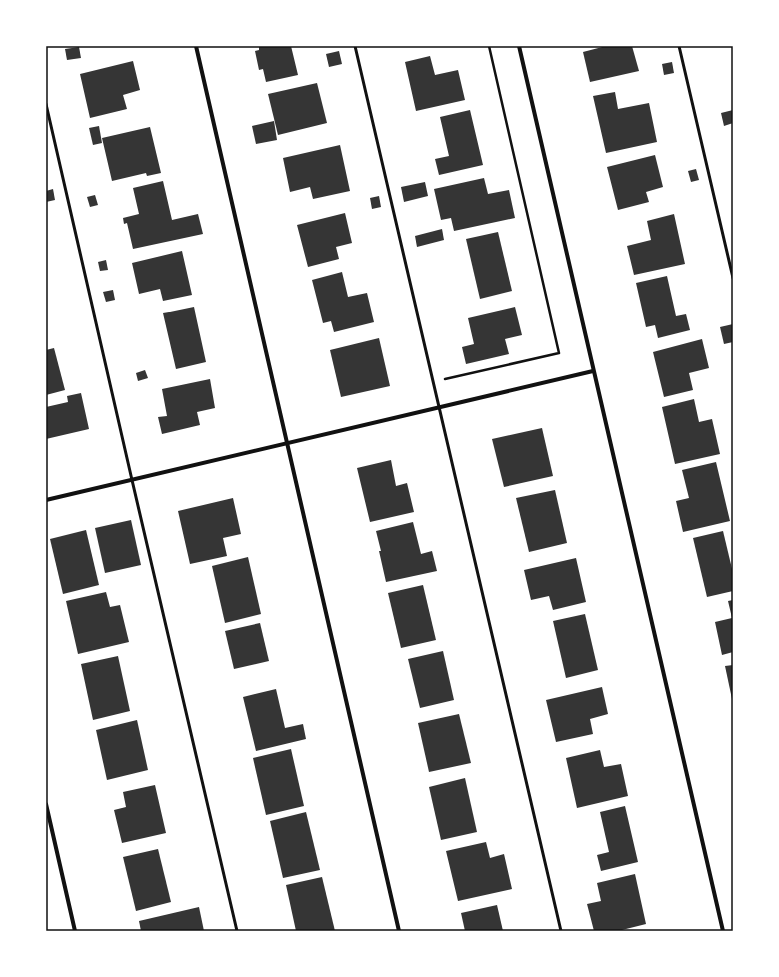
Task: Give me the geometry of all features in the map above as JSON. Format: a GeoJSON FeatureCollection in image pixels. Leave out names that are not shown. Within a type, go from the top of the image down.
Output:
{"type":"FeatureCollection","features":[{"type":"Feature","properties":{"kind":"street"},"geometry":{"type":"LineString","coordinates":[[196,46],[399,931]]}},
{"type":"Feature","properties":{"kind":"street"},"geometry":{"type":"LineString","coordinates":[[519,46],[723,931]]}},
{"type":"Feature","properties":{"kind":"street"},"geometry":{"type":"LineString","coordinates":[[46,500],[593,371]]}},
{"type":"Feature","properties":{"kind":"street"},"geometry":{"type":"LineString","coordinates":[[46,804],[75,931]]}},
{"type":"Feature","properties":{"kind":"lane"},"geometry":{"type":"LineString","coordinates":[[355,46],[561,931]]}},
{"type":"Feature","properties":{"kind":"lane"},"geometry":{"type":"LineString","coordinates":[[679,46],[733,278]]}},
{"type":"Feature","properties":{"kind":"lane"},"geometry":{"type":"LineString","coordinates":[[46,104],[237,931]]}},
{"type":"Feature","properties":{"kind":"path"},"geometry":{"type":"LineString","coordinates":[[433,382],[559,353],[489,46]]}},
{"type":"Feature","properties":{"kind":"building"},"geometry":{"type":"Polygon","coordinates":[[[259,46],[291,46],[298,75],[266,82],[263,69],[259,70],[255,51],[259,50],[259,46]]]}},
{"type":"Feature","properties":{"kind":"building"},"geometry":{"type":"Polygon","coordinates":[[[606,46],[632,46],[639,71],[590,82],[583,52],[606,46]]]}},
{"type":"Feature","properties":{"kind":"building"},"geometry":{"type":"Polygon","coordinates":[[[79,47],[81,58],[67,60],[65,49],[79,47]]]}},
{"type":"Feature","properties":{"kind":"building"},"geometry":{"type":"Polygon","coordinates":[[[339,51],[342,64],[329,67],[326,54],[339,51]]]}},
{"type":"Feature","properties":{"kind":"building"},"geometry":{"type":"Polygon","coordinates":[[[430,56],[435,75],[458,70],[465,100],[416,111],[405,62],[430,56]]]}},
{"type":"Feature","properties":{"kind":"building"},"geometry":{"type":"Polygon","coordinates":[[[133,61],[140,90],[123,95],[127,109],[90,118],[80,74],[133,61]]]}},
{"type":"Feature","properties":{"kind":"building"},"geometry":{"type":"Polygon","coordinates":[[[672,62],[674,73],[664,75],[662,64],[672,62]]]}},
{"type":"Feature","properties":{"kind":"building"},"geometry":{"type":"Polygon","coordinates":[[[317,83],[327,123],[278,135],[268,94],[317,83]]]}},
{"type":"Feature","properties":{"kind":"building"},"geometry":{"type":"Polygon","coordinates":[[[615,92],[618,109],[649,103],[657,142],[606,153],[593,96],[615,92]]]}},
{"type":"Feature","properties":{"kind":"building"},"geometry":{"type":"Polygon","coordinates":[[[470,110],[483,165],[439,175],[435,159],[449,156],[440,117],[470,110]]]}},
{"type":"Feature","properties":{"kind":"building"},"geometry":{"type":"Polygon","coordinates":[[[733,110],[733,123],[724,126],[721,113],[733,110]]]}},
{"type":"Feature","properties":{"kind":"building"},"geometry":{"type":"Polygon","coordinates":[[[274,121],[277,140],[256,144],[252,126],[274,121]]]}},
{"type":"Feature","properties":{"kind":"building"},"geometry":{"type":"Polygon","coordinates":[[[99,126],[102,143],[93,145],[89,128],[99,126]]]}},
{"type":"Feature","properties":{"kind":"building"},"geometry":{"type":"Polygon","coordinates":[[[150,127],[161,173],[147,176],[146,173],[112,181],[102,138],[150,127]]]}},
{"type":"Feature","properties":{"kind":"building"},"geometry":{"type":"Polygon","coordinates":[[[340,145],[350,191],[313,199],[310,187],[290,192],[283,158],[340,145]]]}},
{"type":"Feature","properties":{"kind":"building"},"geometry":{"type":"Polygon","coordinates":[[[655,155],[663,187],[646,192],[649,202],[618,210],[607,167],[655,155]]]}},
{"type":"Feature","properties":{"kind":"building"},"geometry":{"type":"Polygon","coordinates":[[[696,169],[699,180],[691,182],[688,171],[696,169]]]}},
{"type":"Feature","properties":{"kind":"building"},"geometry":{"type":"Polygon","coordinates":[[[484,178],[488,194],[509,190],[515,218],[454,231],[451,218],[441,220],[434,189],[484,178]]]}},
{"type":"Feature","properties":{"kind":"building"},"geometry":{"type":"Polygon","coordinates":[[[163,181],[172,220],[198,214],[203,234],[133,249],[127,223],[124,224],[123,218],[139,214],[133,188],[163,181]]]}},
{"type":"Feature","properties":{"kind":"building"},"geometry":{"type":"Polygon","coordinates":[[[425,182],[428,196],[404,202],[401,187],[425,182]]]}},
{"type":"Feature","properties":{"kind":"building"},"geometry":{"type":"Polygon","coordinates":[[[53,189],[55,200],[46,202],[46,191],[53,189]]]}},
{"type":"Feature","properties":{"kind":"building"},"geometry":{"type":"Polygon","coordinates":[[[95,195],[98,205],[90,207],[87,197],[95,195]]]}},
{"type":"Feature","properties":{"kind":"building"},"geometry":{"type":"Polygon","coordinates":[[[379,196],[381,207],[372,209],[370,198],[379,196]]]}},
{"type":"Feature","properties":{"kind":"building"},"geometry":{"type":"Polygon","coordinates":[[[345,213],[352,243],[336,247],[339,259],[308,267],[297,225],[345,213]]]}},
{"type":"Feature","properties":{"kind":"building"},"geometry":{"type":"Polygon","coordinates":[[[674,214],[685,264],[634,275],[627,246],[651,240],[647,221],[674,214]]]}},
{"type":"Feature","properties":{"kind":"building"},"geometry":{"type":"Polygon","coordinates":[[[442,229],[444,240],[417,247],[415,236],[442,229]]]}},
{"type":"Feature","properties":{"kind":"building"},"geometry":{"type":"Polygon","coordinates":[[[498,232],[512,291],[480,299],[466,239],[498,232]]]}},
{"type":"Feature","properties":{"kind":"building"},"geometry":{"type":"Polygon","coordinates":[[[182,251],[192,295],[163,301],[160,289],[139,294],[132,263],[182,251]]]}},
{"type":"Feature","properties":{"kind":"building"},"geometry":{"type":"Polygon","coordinates":[[[106,260],[108,270],[100,271],[98,262],[106,260]]]}},
{"type":"Feature","properties":{"kind":"building"},"geometry":{"type":"Polygon","coordinates":[[[342,272],[348,297],[367,293],[374,322],[334,332],[331,321],[323,323],[312,280],[342,272]]]}},
{"type":"Feature","properties":{"kind":"building"},"geometry":{"type":"Polygon","coordinates":[[[667,276],[676,316],[686,314],[690,330],[658,338],[655,325],[646,327],[636,283],[667,276]]]}},
{"type":"Feature","properties":{"kind":"building"},"geometry":{"type":"Polygon","coordinates":[[[113,290],[115,300],[106,302],[103,292],[113,290]]]}},
{"type":"Feature","properties":{"kind":"building"},"geometry":{"type":"Polygon","coordinates":[[[194,307],[206,362],[176,369],[163,313],[194,307]]]}},
{"type":"Feature","properties":{"kind":"building"},"geometry":{"type":"Polygon","coordinates":[[[515,307],[522,335],[505,339],[509,354],[466,364],[462,347],[474,344],[468,318],[515,307]]]}},
{"type":"Feature","properties":{"kind":"building"},"geometry":{"type":"Polygon","coordinates":[[[733,324],[733,342],[724,344],[720,327],[733,324]]]}},
{"type":"Feature","properties":{"kind":"building"},"geometry":{"type":"Polygon","coordinates":[[[379,338],[390,386],[341,397],[330,350],[379,338]]]}},
{"type":"Feature","properties":{"kind":"building"},"geometry":{"type":"Polygon","coordinates":[[[702,339],[709,368],[689,373],[693,390],[664,397],[653,352],[702,339]]]}},
{"type":"Feature","properties":{"kind":"building"},"geometry":{"type":"Polygon","coordinates":[[[54,348],[65,390],[46,395],[46,350],[54,348]]]}},
{"type":"Feature","properties":{"kind":"building"},"geometry":{"type":"Polygon","coordinates":[[[145,370],[148,378],[138,381],[136,373],[145,370]]]}},
{"type":"Feature","properties":{"kind":"building"},"geometry":{"type":"Polygon","coordinates":[[[210,379],[215,408],[197,412],[200,425],[162,434],[158,417],[167,416],[162,389],[210,379]]]}},
{"type":"Feature","properties":{"kind":"building"},"geometry":{"type":"Polygon","coordinates":[[[81,393],[89,429],[46,439],[46,407],[68,402],[67,396],[81,393]]]}},
{"type":"Feature","properties":{"kind":"building"},"geometry":{"type":"Polygon","coordinates":[[[694,399],[699,422],[712,419],[720,454],[675,464],[662,407],[694,399]]]}},
{"type":"Feature","properties":{"kind":"building"},"geometry":{"type":"Polygon","coordinates":[[[542,428],[553,476],[504,487],[492,439],[542,428]]]}},
{"type":"Feature","properties":{"kind":"building"},"geometry":{"type":"Polygon","coordinates":[[[391,460],[396,486],[407,483],[414,512],[370,522],[357,468],[391,460]]]}},
{"type":"Feature","properties":{"kind":"building"},"geometry":{"type":"Polygon","coordinates":[[[716,462],[730,521],[683,532],[676,501],[689,498],[682,470],[716,462]]]}},
{"type":"Feature","properties":{"kind":"building"},"geometry":{"type":"Polygon","coordinates":[[[555,490],[567,543],[529,552],[516,498],[555,490]]]}},
{"type":"Feature","properties":{"kind":"building"},"geometry":{"type":"Polygon","coordinates":[[[233,498],[241,534],[223,538],[227,556],[190,564],[178,511],[233,498]]]}},
{"type":"Feature","properties":{"kind":"building"},"geometry":{"type":"Polygon","coordinates":[[[131,520],[141,565],[105,573],[95,528],[131,520]]]}},
{"type":"Feature","properties":{"kind":"building"},"geometry":{"type":"Polygon","coordinates":[[[413,522],[421,554],[432,551],[437,571],[386,582],[376,531],[413,522]]]}},
{"type":"Feature","properties":{"kind":"building"},"geometry":{"type":"Polygon","coordinates":[[[86,530],[99,585],[63,594],[50,539],[86,530]]]}},
{"type":"Feature","properties":{"kind":"building"},"geometry":{"type":"Polygon","coordinates":[[[723,531],[733,573],[733,591],[707,597],[693,538],[723,531]]]}},
{"type":"Feature","properties":{"kind":"building"},"geometry":{"type":"Polygon","coordinates":[[[248,557],[261,614],[225,623],[212,566],[248,557]]]}},
{"type":"Feature","properties":{"kind":"building"},"geometry":{"type":"Polygon","coordinates":[[[576,558],[586,602],[553,610],[549,596],[531,600],[524,570],[576,558]]]}},
{"type":"Feature","properties":{"kind":"building"},"geometry":{"type":"Polygon","coordinates":[[[423,585],[436,640],[401,648],[388,593],[423,585]]]}},
{"type":"Feature","properties":{"kind":"building"},"geometry":{"type":"Polygon","coordinates":[[[106,592],[110,607],[120,605],[129,642],[78,654],[66,601],[106,592]]]}},
{"type":"Feature","properties":{"kind":"building"},"geometry":{"type":"Polygon","coordinates":[[[733,600],[733,652],[722,655],[715,622],[732,618],[728,601],[733,600]]]}},
{"type":"Feature","properties":{"kind":"building"},"geometry":{"type":"Polygon","coordinates":[[[585,614],[598,670],[566,678],[553,621],[585,614]]]}},
{"type":"Feature","properties":{"kind":"building"},"geometry":{"type":"Polygon","coordinates":[[[260,623],[269,661],[234,669],[225,631],[260,623]]]}},
{"type":"Feature","properties":{"kind":"building"},"geometry":{"type":"Polygon","coordinates":[[[443,651],[454,700],[420,708],[408,659],[443,651]]]}},
{"type":"Feature","properties":{"kind":"building"},"geometry":{"type":"Polygon","coordinates":[[[118,656],[130,711],[93,720],[81,664],[118,656]]]}},
{"type":"Feature","properties":{"kind":"building"},"geometry":{"type":"Polygon","coordinates":[[[733,665],[733,699],[732,699],[725,666],[733,665]]]}},
{"type":"Feature","properties":{"kind":"building"},"geometry":{"type":"Polygon","coordinates":[[[602,687],[608,714],[590,719],[593,734],[556,742],[546,700],[602,687]]]}},
{"type":"Feature","properties":{"kind":"building"},"geometry":{"type":"Polygon","coordinates":[[[276,689],[285,728],[303,724],[306,739],[256,751],[243,697],[276,689]]]}},
{"type":"Feature","properties":{"kind":"building"},"geometry":{"type":"Polygon","coordinates":[[[459,714],[471,763],[429,772],[418,723],[459,714]]]}},
{"type":"Feature","properties":{"kind":"building"},"geometry":{"type":"Polygon","coordinates":[[[137,720],[148,770],[107,780],[96,730],[137,720]]]}},
{"type":"Feature","properties":{"kind":"building"},"geometry":{"type":"Polygon","coordinates":[[[291,749],[304,806],[266,815],[253,758],[291,749]]]}},
{"type":"Feature","properties":{"kind":"building"},"geometry":{"type":"Polygon","coordinates":[[[600,750],[604,767],[621,764],[628,796],[577,808],[566,758],[600,750]]]}},
{"type":"Feature","properties":{"kind":"building"},"geometry":{"type":"Polygon","coordinates":[[[465,778],[477,832],[441,840],[429,787],[465,778]]]}},
{"type":"Feature","properties":{"kind":"building"},"geometry":{"type":"Polygon","coordinates":[[[155,785],[166,833],[122,843],[114,810],[126,807],[123,792],[155,785]]]}},
{"type":"Feature","properties":{"kind":"building"},"geometry":{"type":"Polygon","coordinates":[[[625,806],[638,862],[601,871],[597,855],[609,852],[600,812],[625,806]]]}},
{"type":"Feature","properties":{"kind":"building"},"geometry":{"type":"Polygon","coordinates":[[[306,812],[320,870],[283,878],[270,821],[306,812]]]}},
{"type":"Feature","properties":{"kind":"building"},"geometry":{"type":"Polygon","coordinates":[[[486,842],[490,858],[504,854],[512,889],[458,901],[446,851],[486,842]]]}},
{"type":"Feature","properties":{"kind":"building"},"geometry":{"type":"Polygon","coordinates":[[[158,849],[171,902],[136,911],[123,857],[158,849]]]}},
{"type":"Feature","properties":{"kind":"building"},"geometry":{"type":"Polygon","coordinates":[[[635,874],[646,924],[618,931],[594,931],[587,904],[601,901],[597,883],[635,874]]]}},
{"type":"Feature","properties":{"kind":"building"},"geometry":{"type":"Polygon","coordinates":[[[322,877],[335,931],[296,931],[286,885],[322,877]]]}},
{"type":"Feature","properties":{"kind":"building"},"geometry":{"type":"Polygon","coordinates":[[[497,905],[503,931],[465,931],[461,913],[497,905]]]}},
{"type":"Feature","properties":{"kind":"building"},"geometry":{"type":"Polygon","coordinates":[[[199,907],[204,931],[141,931],[139,921],[199,907]]]}}]}
